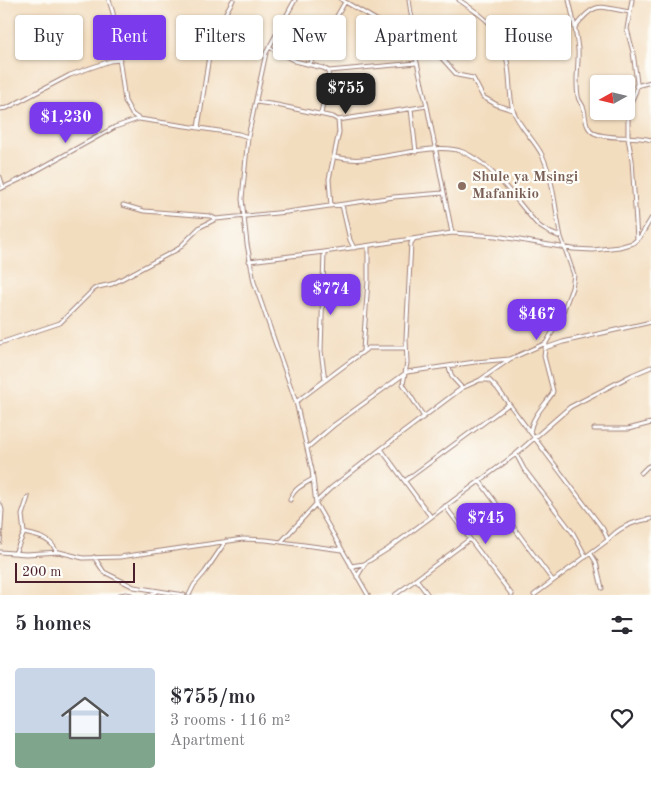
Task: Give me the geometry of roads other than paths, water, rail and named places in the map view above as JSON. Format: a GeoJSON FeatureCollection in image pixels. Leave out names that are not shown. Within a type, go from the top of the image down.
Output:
{"type":"FeatureCollection","features":[{"type":"Feature","properties":{"kind":"street"},"geometry":{"type":"LineString","coordinates":[[109,0],[113,15]]}},
{"type":"Feature","properties":{"kind":"street"},"geometry":{"type":"LineString","coordinates":[[198,128],[211,42],[233,0]]}},
{"type":"Feature","properties":{"kind":"street"},"geometry":{"type":"LineString","coordinates":[[295,0],[266,53],[248,137],[242,199],[249,261],[254,282],[296,402],[307,448],[316,503],[368,595]]}},
{"type":"Feature","properties":{"kind":"street"},"geometry":{"type":"LineString","coordinates":[[409,0],[411,15]]}},
{"type":"Feature","properties":{"kind":"street"},"geometry":{"type":"LineString","coordinates":[[459,0],[484,18],[496,29],[501,37],[508,58],[513,110],[518,121],[541,152],[545,161],[553,188],[561,237],[574,269],[574,280],[560,317],[545,348],[545,365],[553,391],[534,419],[530,432]]}},
{"type":"Feature","properties":{"kind":"street"},"geometry":{"type":"LineString","coordinates":[[569,0],[578,52],[578,97],[584,109],[587,126],[593,133],[651,140]]}},
{"type":"Feature","properties":{"kind":"street"},"geometry":{"type":"LineString","coordinates":[[632,0],[627,29],[633,52],[636,86],[628,109],[628,138],[632,160],[637,239]]}},
{"type":"Feature","properties":{"kind":"street"},"geometry":{"type":"LineString","coordinates":[[309,65],[344,1],[368,15]]}},
{"type":"Feature","properties":{"kind":"street"},"geometry":{"type":"LineString","coordinates":[[575,27],[590,8],[596,6],[630,12]]}},
{"type":"Feature","properties":{"kind":"street"},"geometry":{"type":"LineString","coordinates":[[269,47],[295,61],[329,71],[417,63]]}},
{"type":"Feature","properties":{"kind":"street"},"geometry":{"type":"LineString","coordinates":[[0,110],[70,75],[110,61],[120,60],[125,101],[132,114],[139,119],[248,137]]}},
{"type":"Feature","properties":{"kind":"street"},"geometry":{"type":"LineString","coordinates":[[416,60],[452,233]]}},
{"type":"Feature","properties":{"kind":"street"},"geometry":{"type":"LineString","coordinates":[[444,60],[457,74],[473,78],[483,97],[490,102],[513,110]]}},
{"type":"Feature","properties":{"kind":"street"},"geometry":{"type":"LineString","coordinates":[[322,114],[329,71]]}},
{"type":"Feature","properties":{"kind":"street"},"geometry":{"type":"LineString","coordinates":[[636,86],[651,82]]}},
{"type":"Feature","properties":{"kind":"street"},"geometry":{"type":"LineString","coordinates":[[256,102],[322,114],[338,120],[427,106]]}},
{"type":"Feature","properties":{"kind":"street"},"geometry":{"type":"LineString","coordinates":[[411,109],[416,152]]}},
{"type":"Feature","properties":{"kind":"street"},"geometry":{"type":"LineString","coordinates":[[0,177],[2,188],[115,127],[139,119]]}},
{"type":"Feature","properties":{"kind":"street"},"geometry":{"type":"LineString","coordinates":[[331,206],[329,179],[339,132],[338,120]]}},
{"type":"Feature","properties":{"kind":"street"},"geometry":{"type":"LineString","coordinates":[[334,157],[366,159],[434,149],[462,152],[491,173],[538,224],[549,233],[561,237]]}},
{"type":"Feature","properties":{"kind":"street"},"geometry":{"type":"LineString","coordinates":[[0,343],[60,323],[98,287],[112,284],[178,249],[200,227],[216,219],[342,205],[427,193],[443,193]]}},
{"type":"Feature","properties":{"kind":"street"},"geometry":{"type":"LineString","coordinates":[[123,205],[144,211],[210,216],[216,219]]}},
{"type":"Feature","properties":{"kind":"street"},"geometry":{"type":"LineString","coordinates":[[342,205],[350,240],[354,248]]}},
{"type":"Feature","properties":{"kind":"street"},"geometry":{"type":"LineString","coordinates":[[249,261],[452,233],[496,236],[586,251],[608,249],[626,246],[637,239],[651,220]]}},
{"type":"Feature","properties":{"kind":"street"},"geometry":{"type":"LineString","coordinates":[[403,384],[407,363],[411,243],[414,238]]}},
{"type":"Feature","properties":{"kind":"street"},"geometry":{"type":"LineString","coordinates":[[363,350],[368,281],[368,246]]}},
{"type":"Feature","properties":{"kind":"street"},"geometry":{"type":"LineString","coordinates":[[324,252],[321,351],[325,380]]}},
{"type":"Feature","properties":{"kind":"street"},"geometry":{"type":"LineString","coordinates":[[545,348],[563,342],[651,322]]}},
{"type":"Feature","properties":{"kind":"street"},"geometry":{"type":"LineString","coordinates":[[281,542],[331,488],[462,388],[480,380],[510,359],[546,344]]}},
{"type":"Feature","properties":{"kind":"street"},"geometry":{"type":"LineString","coordinates":[[296,402],[340,370],[363,350],[379,347],[406,348]]}},
{"type":"Feature","properties":{"kind":"street"},"geometry":{"type":"LineString","coordinates":[[307,448],[334,425],[404,374],[510,359]]}},
{"type":"Feature","properties":{"kind":"street"},"geometry":{"type":"LineString","coordinates":[[449,367],[452,377],[462,388]]}},
{"type":"Feature","properties":{"kind":"street"},"geometry":{"type":"LineString","coordinates":[[351,566],[364,564],[383,552],[516,454],[578,402],[651,367]]}},
{"type":"Feature","properties":{"kind":"street"},"geometry":{"type":"LineString","coordinates":[[397,380],[403,384],[424,417]]}},
{"type":"Feature","properties":{"kind":"street"},"geometry":{"type":"LineString","coordinates":[[480,380],[489,380],[493,383],[603,530],[608,540]]}},
{"type":"Feature","properties":{"kind":"street"},"geometry":{"type":"LineString","coordinates":[[406,480],[509,404]]}},
{"type":"Feature","properties":{"kind":"street"},"geometry":{"type":"LineString","coordinates":[[594,429],[628,429],[651,423]]}},
{"type":"Feature","properties":{"kind":"street"},"geometry":{"type":"LineString","coordinates":[[381,449],[406,480],[431,517]]}},
{"type":"Feature","properties":{"kind":"street"},"geometry":{"type":"LineString","coordinates":[[516,454],[524,469],[573,533],[586,557]]}},
{"type":"Feature","properties":{"kind":"street"},"geometry":{"type":"LineString","coordinates":[[641,474],[651,465]]}},
{"type":"Feature","properties":{"kind":"street"},"geometry":{"type":"LineString","coordinates":[[290,500],[298,488],[313,479]]}},
{"type":"Feature","properties":{"kind":"street"},"geometry":{"type":"LineString","coordinates":[[479,480],[553,581]]}},
{"type":"Feature","properties":{"kind":"street"},"geometry":{"type":"LineString","coordinates":[[15,553],[24,533],[22,515],[28,497]]}},
{"type":"Feature","properties":{"kind":"street"},"geometry":{"type":"LineString","coordinates":[[0,504],[2,510],[0,519],[2,535],[0,542]]}},
{"type":"Feature","properties":{"kind":"street"},"geometry":{"type":"LineString","coordinates":[[445,506],[512,595]]}},
{"type":"Feature","properties":{"kind":"street"},"geometry":{"type":"LineString","coordinates":[[534,595],[591,554],[618,530],[651,519]]}},
{"type":"Feature","properties":{"kind":"street"},"geometry":{"type":"LineString","coordinates":[[24,533],[50,541],[54,545],[56,552]]}},
{"type":"Feature","properties":{"kind":"street"},"geometry":{"type":"LineString","coordinates":[[395,595],[470,538]]}},
{"type":"Feature","properties":{"kind":"street"},"geometry":{"type":"LineString","coordinates":[[0,552],[26,554],[56,552],[83,558],[126,556],[242,539],[342,550]]}},
{"type":"Feature","properties":{"kind":"street"},"geometry":{"type":"LineString","coordinates":[[189,595],[194,585],[206,572],[226,542]]}},
{"type":"Feature","properties":{"kind":"street"},"geometry":{"type":"LineString","coordinates":[[591,554],[596,562],[602,588]]}},
{"type":"Feature","properties":{"kind":"street"},"geometry":{"type":"LineString","coordinates":[[94,557],[106,574],[134,587],[184,595]]}},
{"type":"Feature","properties":{"kind":"street"},"geometry":{"type":"LineString","coordinates":[[357,577],[364,564]]}},
{"type":"Feature","properties":{"kind":"street"},"geometry":{"type":"LineString","coordinates":[[417,580],[428,595]]}},
{"type":"Feature","properties":{"kind":"street"},"geometry":{"type":"LineString","coordinates":[[149,595],[159,591]]}},
{"type":"Feature","properties":{"kind":"street"},"geometry":{"type":"LineString","coordinates":[[120,595],[130,595]]}},
{"type":"Feature","properties":{"kind":"place","name":"Shule ya Msingi Mafanikio"},"geometry":{"type":"Point","coordinates":[462,186]}}]}
